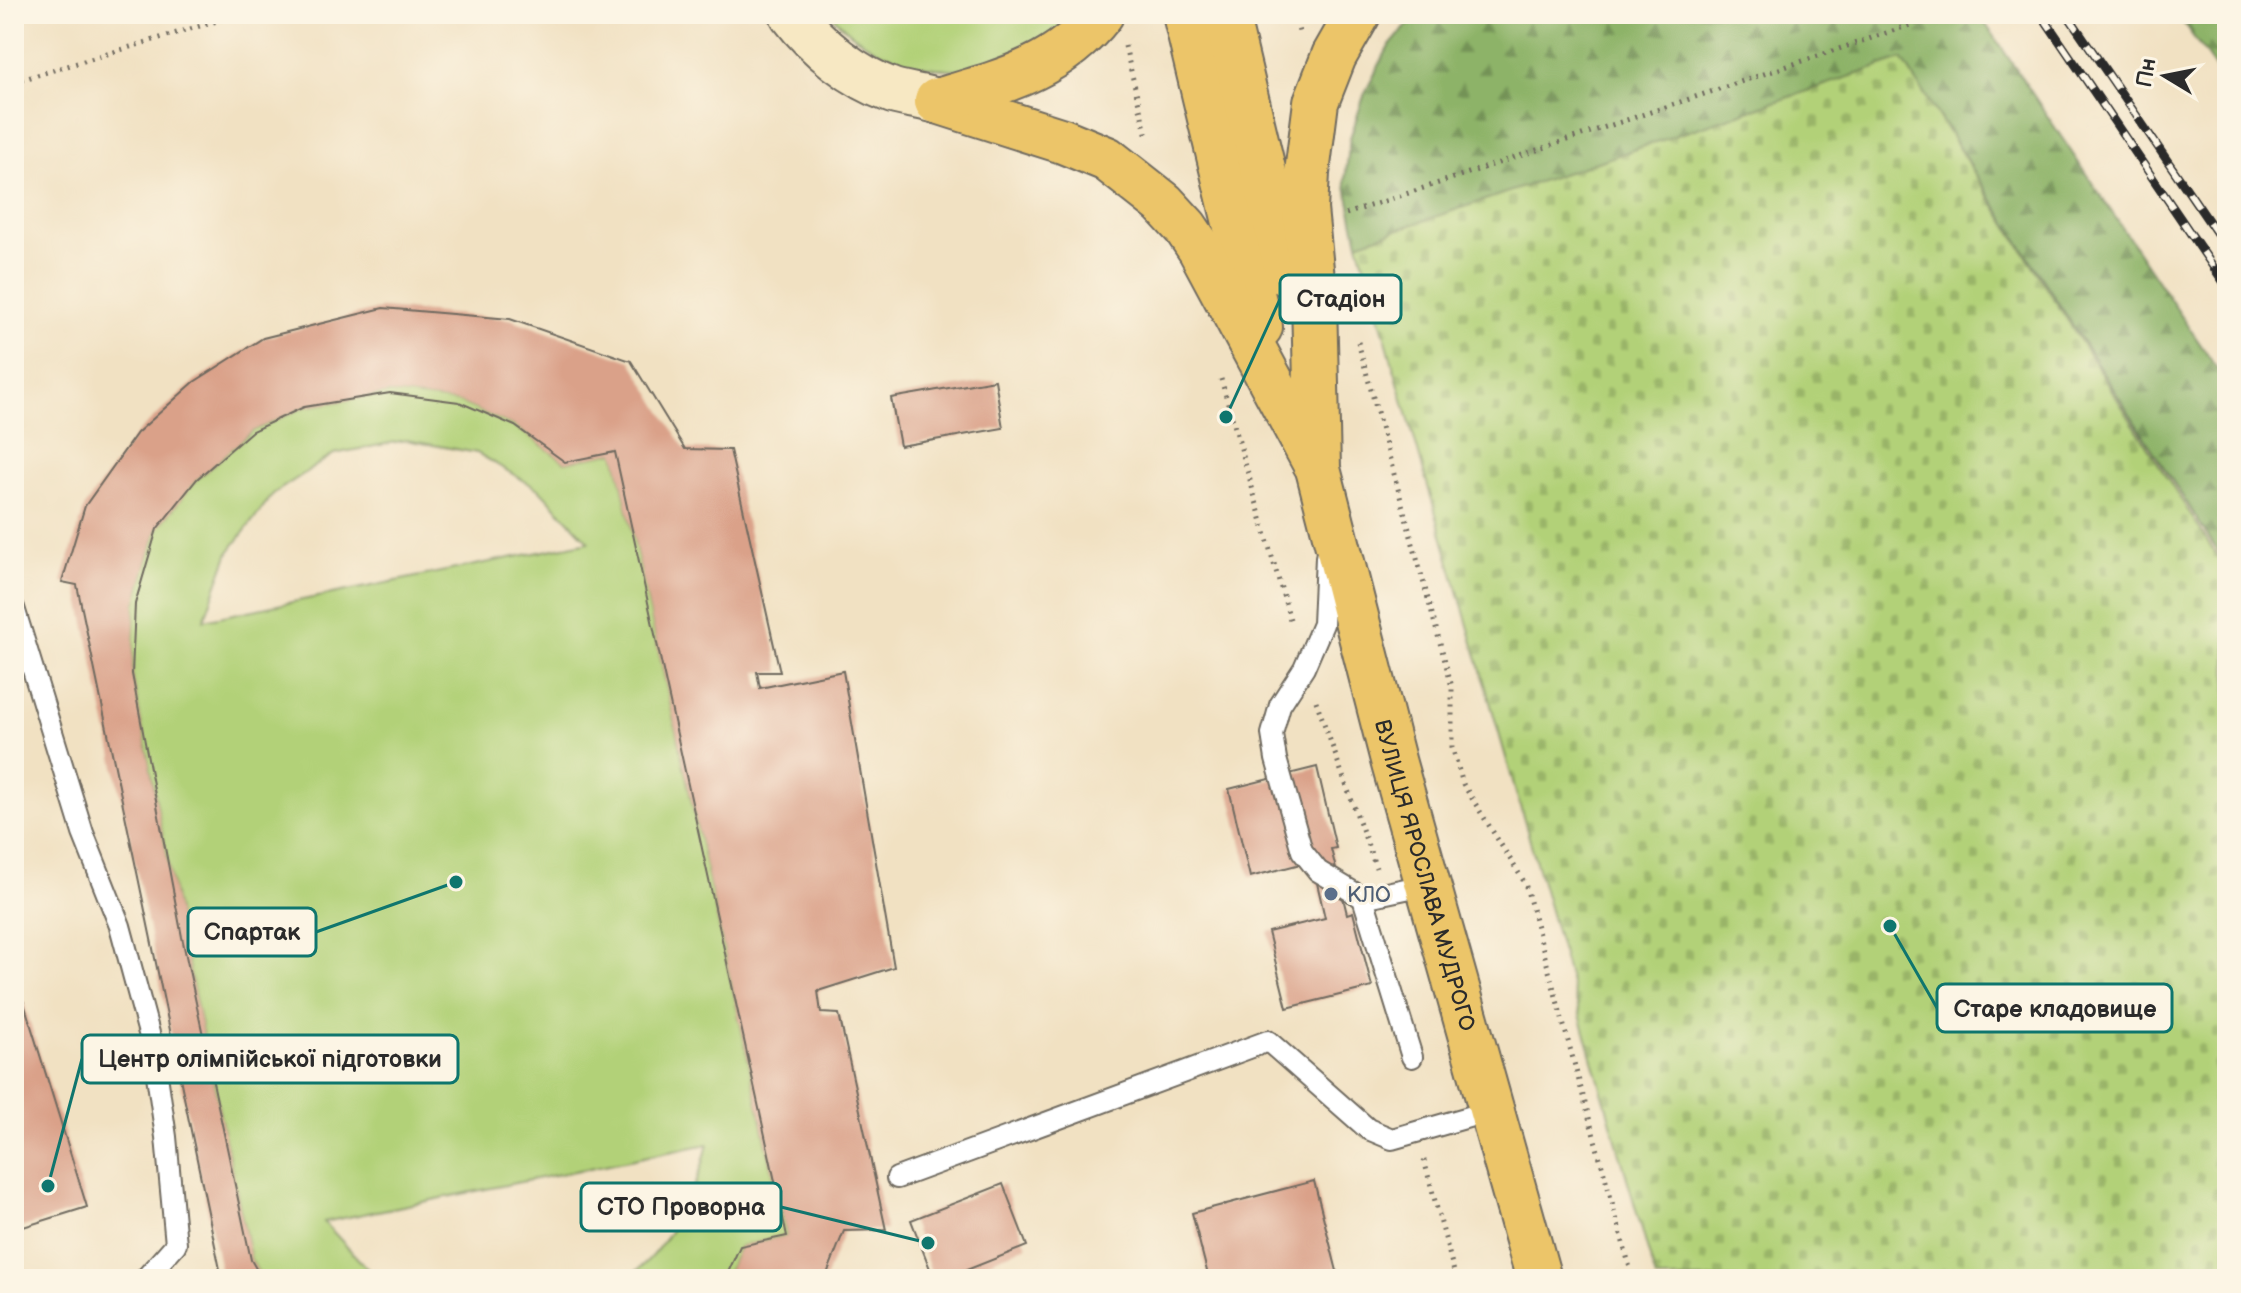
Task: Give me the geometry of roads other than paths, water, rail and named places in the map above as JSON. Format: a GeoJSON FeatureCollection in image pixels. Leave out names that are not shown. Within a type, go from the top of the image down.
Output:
{"type":"FeatureCollection","features":[{"type":"Feature","properties":{"kind":"main road"},"geometry":{"type":"LineString","coordinates":[[792,14],[808,34],[829,52],[871,81],[894,91],[937,101],[1063,141],[1107,159],[1163,203],[1186,228],[1296,390]]}},
{"type":"Feature","properties":{"kind":"main road"},"geometry":{"type":"LineString","coordinates":[[1185,14],[1296,390]]}},
{"type":"Feature","properties":{"kind":"main road"},"geometry":{"type":"LineString","coordinates":[[1226,14],[1296,390]]}},
{"type":"Feature","properties":{"kind":"main road"},"geometry":{"type":"LineString","coordinates":[[1296,390],[1314,299],[1305,209],[1316,102],[1334,56],[1358,14]]}},
{"type":"Feature","properties":{"kind":"main road"},"geometry":{"type":"LineString","coordinates":[[937,101],[1016,78],[1056,57],[1087,32],[1111,23]]}},
{"type":"Feature","properties":{"kind":"main road","name":"ВУЛИЦЯ ЯРОСЛАВА МУДРОГО"},"geometry":{"type":"LineString","coordinates":[[1296,390],[1539,1279]]}},
{"type":"Feature","properties":{"kind":"lane"},"geometry":{"type":"LineString","coordinates":[[1323,489],[1323,624],[1304,668],[1280,705],[1272,734],[1302,851],[1318,871],[1363,898],[1412,1057]]}},
{"type":"Feature","properties":{"kind":"lane"},"geometry":{"type":"LineString","coordinates":[[14,608],[83,833],[120,926],[153,1048],[166,1137],[176,1244],[145,1279]]}},
{"type":"Feature","properties":{"kind":"lane"},"geometry":{"type":"LineString","coordinates":[[1363,898],[1429,884]]}},
{"type":"Feature","properties":{"kind":"lane"},"geometry":{"type":"LineString","coordinates":[[897,1178],[1268,1041],[1368,1129],[1392,1139],[1493,1110]]}},
{"type":"Feature","properties":{"kind":"railway"},"geometry":{"type":"LineString","coordinates":[[2041,14],[2227,287]]}},
{"type":"Feature","properties":{"kind":"railway"},"geometry":{"type":"LineString","coordinates":[[2067,14],[2227,248]]}},
{"type":"Feature","properties":{"kind":"place","name":"Стадіон"},"geometry":{"type":"Point","coordinates":[1226,417]}},
{"type":"Feature","properties":{"kind":"place","name":"Спартак"},"geometry":{"type":"Point","coordinates":[456,882]}},
{"type":"Feature","properties":{"kind":"place","name":"КЛО"},"geometry":{"type":"Point","coordinates":[1331,894]}},
{"type":"Feature","properties":{"kind":"place","name":"Старе кладовище"},"geometry":{"type":"Point","coordinates":[1890,926]}},
{"type":"Feature","properties":{"kind":"place","name":"Центр олімпійської підготовки"},"geometry":{"type":"Point","coordinates":[48,1186]}},
{"type":"Feature","properties":{"kind":"place","name":"СТО Проворна"},"geometry":{"type":"Point","coordinates":[928,1243]}}]}
